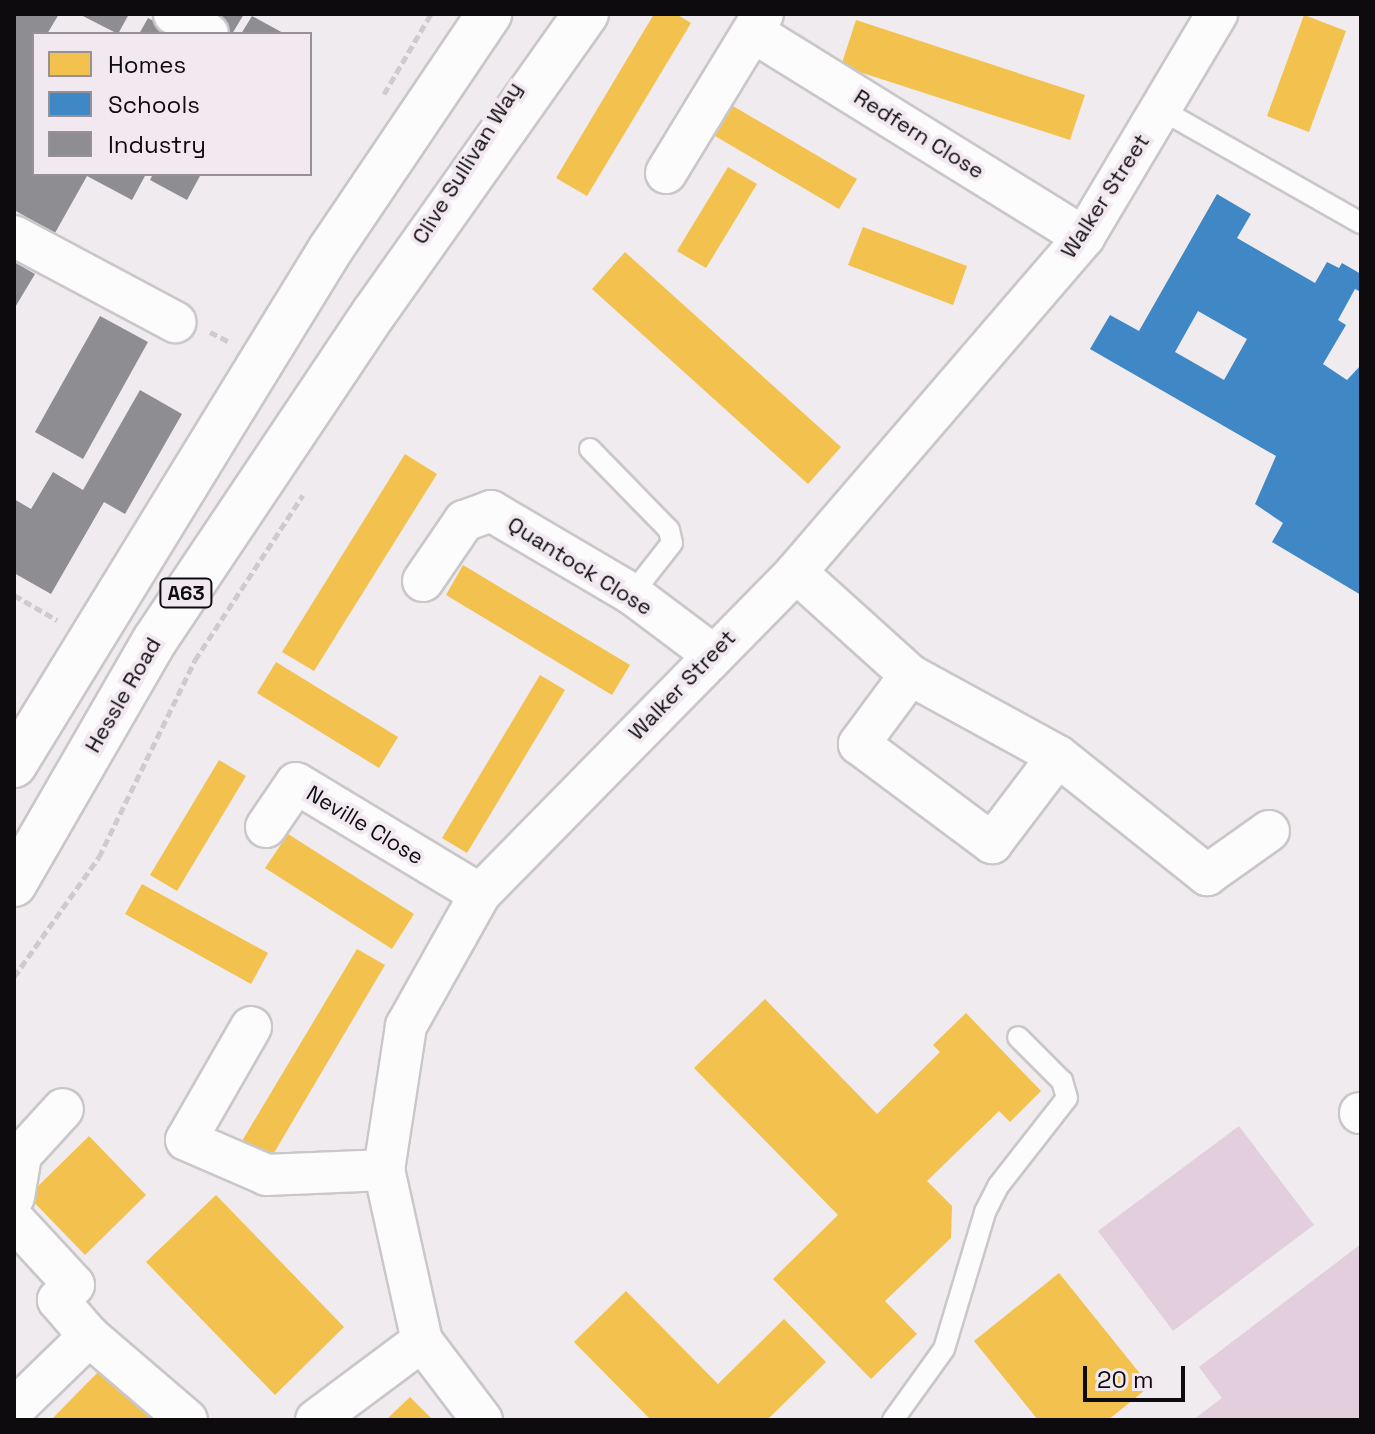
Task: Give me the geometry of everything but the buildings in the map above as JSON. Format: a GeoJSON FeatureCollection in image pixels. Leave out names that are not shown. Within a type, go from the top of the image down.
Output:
{"type":"FeatureCollection","features":[{"type":"Feature","properties":{"kind":"highway"},"geometry":{"type":"LineString","coordinates":[[330,250],[459,14]]}},
{"type":"Feature","properties":{"kind":"highway","name":"A63"},"geometry":{"type":"LineString","coordinates":[[14,765],[330,250],[489,14]]}},
{"type":"Feature","properties":{"kind":"highway","name":"Clive Sullivan Way"},"geometry":{"type":"LineString","coordinates":[[374,313],[559,14]]}},
{"type":"Feature","properties":{"kind":"highway"},"geometry":{"type":"LineString","coordinates":[[374,313],[586,14]]}},
{"type":"Feature","properties":{"kind":"highway","name":"Hessle Road"},"geometry":{"type":"LineString","coordinates":[[14,884],[155,640],[374,313]]}},
{"type":"Feature","properties":{"kind":"street"},"geometry":{"type":"LineString","coordinates":[[174,14],[205,32]]}},
{"type":"Feature","properties":{"kind":"street","name":"Walker Street"},"geometry":{"type":"LineString","coordinates":[[482,1420],[422,1341],[384,1170],[406,1026],[480,894],[712,654],[796,572],[1084,237],[1217,14]]}},
{"type":"Feature","properties":{"kind":"street","name":"Redfern Close"},"geometry":{"type":"LineString","coordinates":[[666,173],[758,23],[1084,237]]}},
{"type":"Feature","properties":{"kind":"street"},"geometry":{"type":"LineString","coordinates":[[14,236],[175,322]]}},
{"type":"Feature","properties":{"kind":"street","name":"Quantock Close"},"geometry":{"type":"LineString","coordinates":[[423,581],[464,521],[491,511],[632,594],[712,654]]}},
{"type":"Feature","properties":{"kind":"street"},"geometry":{"type":"LineString","coordinates":[[796,572],[910,675],[1058,756],[1207,875],[1269,831]]}},
{"type":"Feature","properties":{"kind":"street"},"geometry":{"type":"LineString","coordinates":[[910,675],[859,744],[992,843],[1058,756]]}},
{"type":"Feature","properties":{"kind":"street","name":"Neville Close"},"geometry":{"type":"LineString","coordinates":[[266,827],[296,783],[480,894]]}},
{"type":"Feature","properties":{"kind":"street"},"geometry":{"type":"LineString","coordinates":[[251,1027],[186,1140],[267,1175],[384,1170]]}},
{"type":"Feature","properties":{"kind":"street"},"geometry":{"type":"LineString","coordinates":[[14,1197],[21,1155],[63,1109]]}},
{"type":"Feature","properties":{"kind":"street"},"geometry":{"type":"LineString","coordinates":[[14,1220],[74,1285],[58,1300],[89,1336],[187,1420]]}},
{"type":"Feature","properties":{"kind":"street"},"geometry":{"type":"LineString","coordinates":[[14,1409],[89,1336]]}},
{"type":"Feature","properties":{"kind":"street"},"geometry":{"type":"LineString","coordinates":[[316,1420],[422,1341]]}},
{"type":"Feature","properties":{"kind":"lane"},"geometry":{"type":"LineString","coordinates":[[1160,109],[1361,223]]}},
{"type":"Feature","properties":{"kind":"lane"},"geometry":{"type":"LineString","coordinates":[[590,449],[669,530],[672,543],[632,594]]}},
{"type":"Feature","properties":{"kind":"lane"},"geometry":{"type":"LineString","coordinates":[[893,1420],[944,1349],[985,1212],[999,1185],[1067,1098],[1062,1081],[1018,1037]]}},
{"type":"Feature","properties":{"kind":"path"},"geometry":{"type":"LineString","coordinates":[[14,977],[99,857],[195,660],[308,486]]}},
{"type":"Feature","properties":{"kind":"path"},"geometry":{"type":"LineString","coordinates":[[14,595],[65,625]]}},
{"type":"Feature","properties":{"kind":"shaded area"},"geometry":{"type":"Polygon","coordinates":[[[1239,1126],[1314,1225],[1173,1331],[1098,1231],[1239,1126]]]}},
{"type":"Feature","properties":{"kind":"shaded area"},"geometry":{"type":"Polygon","coordinates":[[[1361,1244],[1361,1420],[1193,1420],[1222,1398],[1199,1367],[1361,1244]]]}}]}
